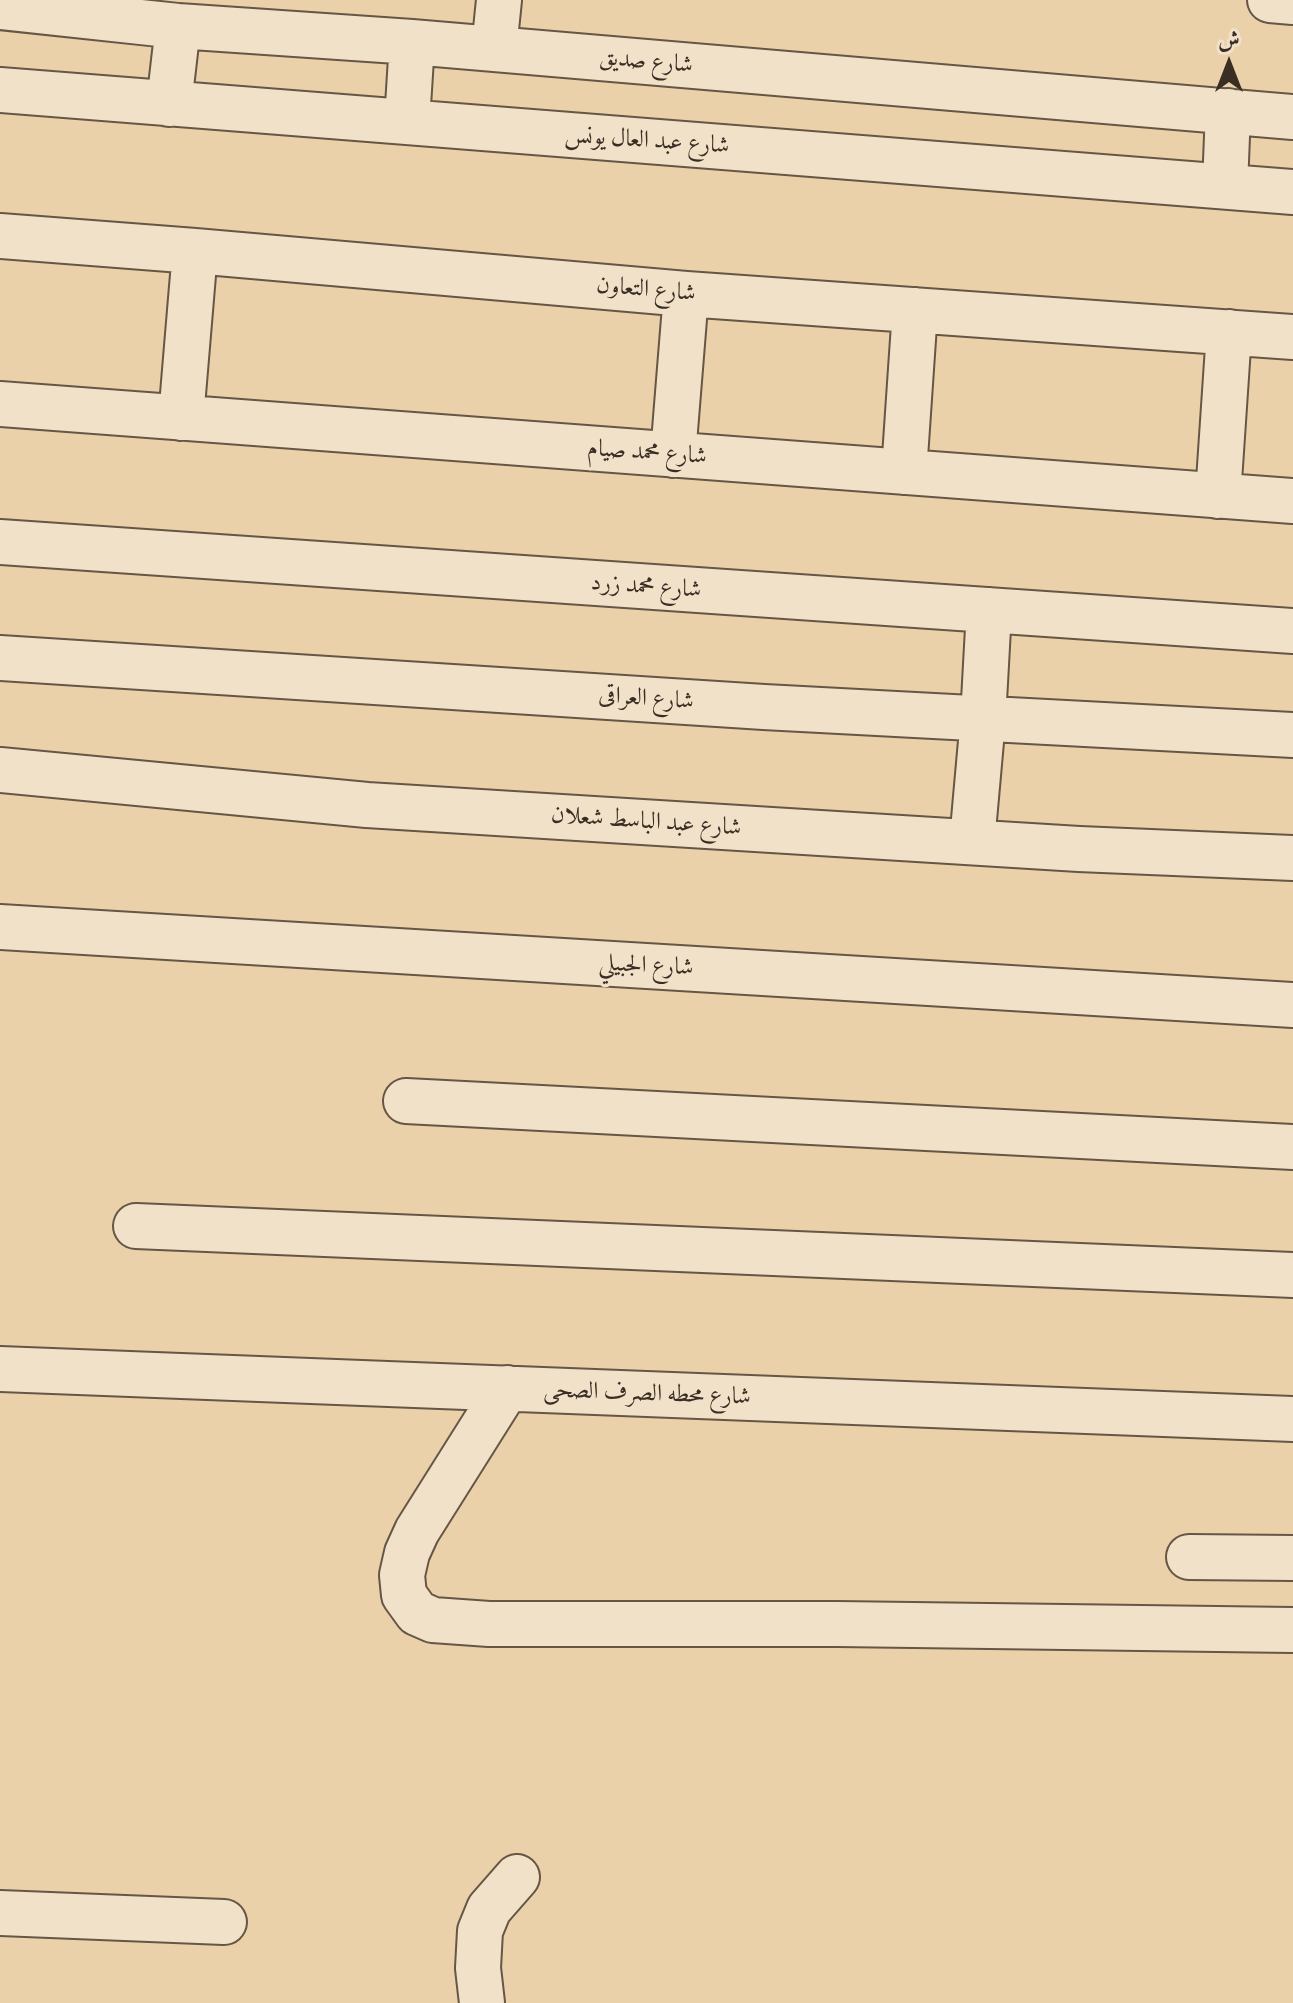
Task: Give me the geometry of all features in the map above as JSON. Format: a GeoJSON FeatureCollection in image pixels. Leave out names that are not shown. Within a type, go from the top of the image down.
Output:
{"type":"FeatureCollection","features":[{"type":"Feature","properties":{"kind":"street"},"geometry":{"type":"LineString","coordinates":[[494,49],[499,0]]}},
{"type":"Feature","properties":{"kind":"street"},"geometry":{"type":"LineString","coordinates":[[1270,0],[1293,2]]}},
{"type":"Feature","properties":{"kind":"street","name":"شارع صديق"},"geometry":{"type":"LineString","coordinates":[[0,7],[178,26],[412,42],[1293,117]]}},
{"type":"Feature","properties":{"kind":"street"},"geometry":{"type":"LineString","coordinates":[[169,104],[178,26]]}},
{"type":"Feature","properties":{"kind":"street"},"geometry":{"type":"LineString","coordinates":[[407,122],[412,42]]}},
{"type":"Feature","properties":{"kind":"street","name":"شارع عبد العال يونس"},"geometry":{"type":"LineString","coordinates":[[0,90],[1293,192]]}},
{"type":"Feature","properties":{"kind":"street"},"geometry":{"type":"LineString","coordinates":[[1225,186],[1228,111]]}},
{"type":"Feature","properties":{"kind":"street","name":"شارع التعاون"},"geometry":{"type":"LineString","coordinates":[[0,236],[686,294],[1293,337]]}},
{"type":"Feature","properties":{"kind":"street"},"geometry":{"type":"LineString","coordinates":[[181,418],[195,251]]}},
{"type":"Feature","properties":{"kind":"street"},"geometry":{"type":"LineString","coordinates":[[673,455],[686,294]]}},
{"type":"Feature","properties":{"kind":"street"},"geometry":{"type":"LineString","coordinates":[[904,472],[915,310]]}},
{"type":"Feature","properties":{"kind":"street"},"geometry":{"type":"LineString","coordinates":[[1218,496],[1229,332]]}},
{"type":"Feature","properties":{"kind":"street","name":"شارع محمد صيام"},"geometry":{"type":"LineString","coordinates":[[0,404],[1293,501]]}},
{"type":"Feature","properties":{"kind":"street","name":"شارع محمد زرد"},"geometry":{"type":"LineString","coordinates":[[0,542],[1293,631]]}},
{"type":"Feature","properties":{"kind":"street"},"geometry":{"type":"LineString","coordinates":[[972,842],[989,610]]}},
{"type":"Feature","properties":{"kind":"street","name":"شارع العراقى"},"geometry":{"type":"LineString","coordinates":[[0,658],[764,707],[1293,735]]}},
{"type":"Feature","properties":{"kind":"street","name":"شارع عبد الباسط شعلان"},"geometry":{"type":"LineString","coordinates":[[0,770],[367,805],[1079,849],[1293,858]]}},
{"type":"Feature","properties":{"kind":"street","name":"شارع الجبيلي"},"geometry":{"type":"LineString","coordinates":[[0,927],[1293,1005]]}},
{"type":"Feature","properties":{"kind":"street"},"geometry":{"type":"LineString","coordinates":[[406,1101],[1293,1147]]}},
{"type":"Feature","properties":{"kind":"street"},"geometry":{"type":"LineString","coordinates":[[136,1226],[1293,1275]]}},
{"type":"Feature","properties":{"kind":"street","name":"شارع محطه الصرف الصحى"},"geometry":{"type":"LineString","coordinates":[[0,1369],[1293,1419]]}},
{"type":"Feature","properties":{"kind":"street"},"geometry":{"type":"LineString","coordinates":[[507,1388],[417,1531],[407,1553],[402,1575],[404,1595],[417,1613],[433,1620],[489,1624],[837,1624],[1293,1630]]}},
{"type":"Feature","properties":{"kind":"street"},"geometry":{"type":"LineString","coordinates":[[1189,1557],[1293,1558]]}},
{"type":"Feature","properties":{"kind":"street"},"geometry":{"type":"LineString","coordinates":[[482,2003],[478,1968],[480,1931],[489,1909],[517,1877]]}},
{"type":"Feature","properties":{"kind":"street"},"geometry":{"type":"LineString","coordinates":[[0,1913],[224,1922]]}}]}
